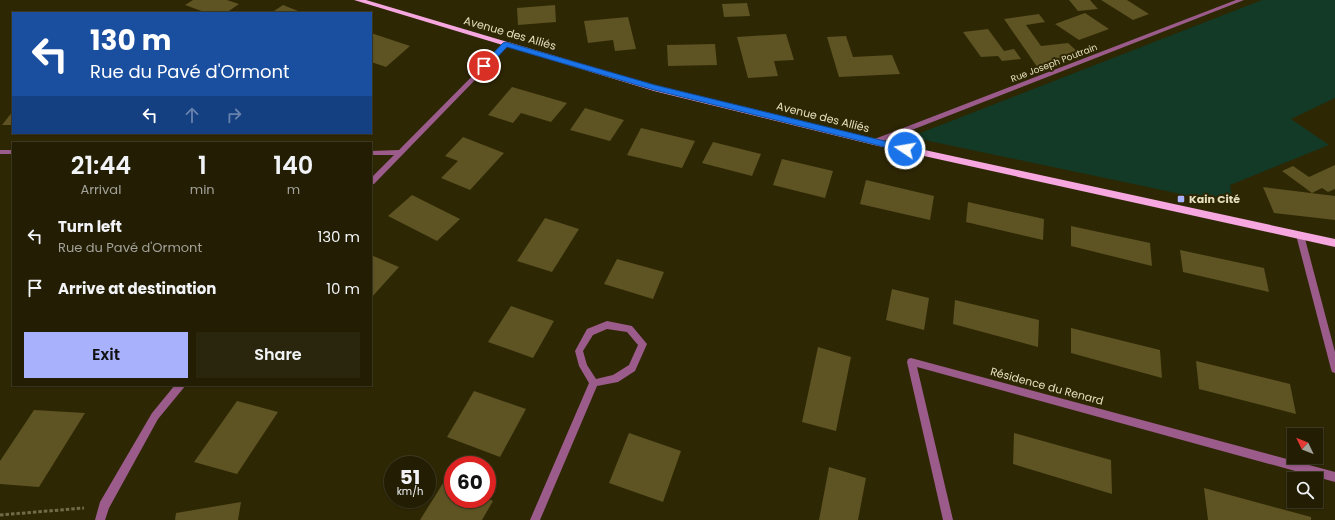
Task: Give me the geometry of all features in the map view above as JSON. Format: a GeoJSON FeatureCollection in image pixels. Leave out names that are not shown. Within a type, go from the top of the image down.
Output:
{"type":"FeatureCollection","features":[{"type":"Feature","properties":{"kind":"main road","name":"Avenue des Alliés"},"geometry":{"type":"LineString","coordinates":[[358,0],[654,88],[874,142],[1335,243]]}},
{"type":"Feature","properties":{"kind":"street","name":"Rue Joseph Poutrain"},"geometry":{"type":"LineString","coordinates":[[874,142],[1241,0]]}},
{"type":"Feature","properties":{"kind":"street"},"geometry":{"type":"LineString","coordinates":[[372,181],[506,45]]}},
{"type":"Feature","properties":{"kind":"street"},"geometry":{"type":"LineString","coordinates":[[0,152],[12,152]]}},
{"type":"Feature","properties":{"kind":"street"},"geometry":{"type":"LineString","coordinates":[[372,153],[400,152]]}},
{"type":"Feature","properties":{"kind":"street"},"geometry":{"type":"LineString","coordinates":[[1300,235],[1335,369]]}},
{"type":"Feature","properties":{"kind":"street"},"geometry":{"type":"LineString","coordinates":[[607,325],[628,329],[643,344],[632,368],[615,379],[594,383],[584,366],[578,350],[590,332],[607,325]]}},
{"type":"Feature","properties":{"kind":"street","name":"Résidence du Renard"},"geometry":{"type":"LineString","coordinates":[[948,520],[911,362],[1335,477]]}},
{"type":"Feature","properties":{"kind":"street"},"geometry":{"type":"LineString","coordinates":[[535,520],[594,383]]}},
{"type":"Feature","properties":{"kind":"street"},"geometry":{"type":"LineString","coordinates":[[100,520],[104,506],[155,416],[180,386]]}},
{"type":"Feature","properties":{"kind":"path"},"geometry":{"type":"LineString","coordinates":[[0,515],[41,513],[104,506]]}},
{"type":"Feature","properties":{"kind":"green space"},"geometry":{"type":"Polygon","coordinates":[[[1262,0],[1335,0],[1335,98],[1291,119],[1329,145],[1230,185],[1233,205],[910,137],[1262,0]]]}},
{"type":"Feature","properties":{"kind":"building"},"geometry":{"type":"Polygon","coordinates":[[[193,0],[227,0],[239,4],[227,12],[204,12],[185,5],[193,0]]]}},
{"type":"Feature","properties":{"kind":"building"},"geometry":{"type":"Polygon","coordinates":[[[1069,0],[1090,0],[1098,9],[1078,11],[1069,0]]]}},
{"type":"Feature","properties":{"kind":"building"},"geometry":{"type":"Polygon","coordinates":[[[1101,0],[1127,0],[1149,14],[1133,20],[1101,0]]]}},
{"type":"Feature","properties":{"kind":"building"},"geometry":{"type":"Polygon","coordinates":[[[747,3],[750,16],[724,17],[722,4],[747,3]]]}},
{"type":"Feature","properties":{"kind":"building"},"geometry":{"type":"Polygon","coordinates":[[[283,5],[300,12],[272,12],[283,5]]]}},
{"type":"Feature","properties":{"kind":"building"},"geometry":{"type":"Polygon","coordinates":[[[555,5],[556,22],[518,25],[517,8],[555,5]]]}},
{"type":"Feature","properties":{"kind":"building"},"geometry":{"type":"Polygon","coordinates":[[[1085,13],[1109,29],[1079,40],[1055,24],[1085,13]]]}},
{"type":"Feature","properties":{"kind":"building"},"geometry":{"type":"Polygon","coordinates":[[[1039,14],[1045,22],[1026,25],[1041,46],[1068,43],[1081,55],[1040,71],[1004,19],[1039,14]]]}},
{"type":"Feature","properties":{"kind":"building"},"geometry":{"type":"Polygon","coordinates":[[[628,17],[636,49],[615,51],[613,40],[588,43],[584,21],[628,17]]]}},
{"type":"Feature","properties":{"kind":"building"},"geometry":{"type":"Polygon","coordinates":[[[988,29],[1004,51],[1014,49],[1021,59],[1002,61],[998,56],[981,57],[963,32],[988,29]]]}},
{"type":"Feature","properties":{"kind":"building"},"geometry":{"type":"Polygon","coordinates":[[[372,33],[410,46],[386,67],[372,62],[372,33]]]}},
{"type":"Feature","properties":{"kind":"building"},"geometry":{"type":"Polygon","coordinates":[[[786,34],[794,60],[774,61],[778,76],[748,78],[737,37],[786,34]]]}},
{"type":"Feature","properties":{"kind":"building"},"geometry":{"type":"Polygon","coordinates":[[[846,36],[853,57],[892,55],[900,74],[839,77],[827,37],[846,36]]]}},
{"type":"Feature","properties":{"kind":"building"},"geometry":{"type":"Polygon","coordinates":[[[715,44],[717,65],[668,66],[667,45],[715,44]]]}},
{"type":"Feature","properties":{"kind":"building"},"geometry":{"type":"Polygon","coordinates":[[[512,87],[567,103],[551,122],[521,113],[513,123],[488,115],[512,87]]]}},
{"type":"Feature","properties":{"kind":"building"},"geometry":{"type":"Polygon","coordinates":[[[585,108],[624,120],[610,141],[570,130],[585,108]]]}},
{"type":"Feature","properties":{"kind":"building"},"geometry":{"type":"Polygon","coordinates":[[[12,112],[12,125],[2,125],[12,112]]]}},
{"type":"Feature","properties":{"kind":"building"},"geometry":{"type":"Polygon","coordinates":[[[641,128],[695,141],[682,168],[627,155],[641,128]]]}},
{"type":"Feature","properties":{"kind":"building"},"geometry":{"type":"Polygon","coordinates":[[[463,137],[504,153],[470,190],[441,178],[458,161],[445,156],[463,137]]]}},
{"type":"Feature","properties":{"kind":"building"},"geometry":{"type":"Polygon","coordinates":[[[713,142],[761,154],[752,176],[702,163],[713,142]]]}},
{"type":"Feature","properties":{"kind":"building"},"geometry":{"type":"Polygon","coordinates":[[[782,159],[833,171],[825,198],[773,185],[782,159]]]}},
{"type":"Feature","properties":{"kind":"building"},"geometry":{"type":"Polygon","coordinates":[[[1335,165],[1335,189],[1328,192],[1322,188],[1312,193],[1282,171],[1293,166],[1309,177],[1335,165]]]}},
{"type":"Feature","properties":{"kind":"building"},"geometry":{"type":"Polygon","coordinates":[[[866,180],[934,196],[930,220],[860,204],[866,180]]]}},
{"type":"Feature","properties":{"kind":"building"},"geometry":{"type":"Polygon","coordinates":[[[1263,187],[1335,196],[1335,220],[1274,213],[1263,187]]]}},
{"type":"Feature","properties":{"kind":"building"},"geometry":{"type":"Polygon","coordinates":[[[412,195],[460,219],[437,241],[388,216],[412,195]]]}},
{"type":"Feature","properties":{"kind":"building"},"geometry":{"type":"Polygon","coordinates":[[[968,202],[1044,219],[1043,240],[966,222],[968,202]]]}},
{"type":"Feature","properties":{"kind":"building"},"geometry":{"type":"Polygon","coordinates":[[[545,218],[579,229],[552,272],[517,261],[545,218]]]}},
{"type":"Feature","properties":{"kind":"building"},"geometry":{"type":"Polygon","coordinates":[[[1071,226],[1150,243],[1152,266],[1071,246],[1071,226]]]}},
{"type":"Feature","properties":{"kind":"building"},"geometry":{"type":"Polygon","coordinates":[[[1180,250],[1264,268],[1269,292],[1183,272],[1180,250]]]}},
{"type":"Feature","properties":{"kind":"building"},"geometry":{"type":"Polygon","coordinates":[[[372,255],[399,267],[372,297],[372,255]]]}},
{"type":"Feature","properties":{"kind":"building"},"geometry":{"type":"Polygon","coordinates":[[[617,259],[664,272],[653,299],[604,284],[617,259]]]}},
{"type":"Feature","properties":{"kind":"building"},"geometry":{"type":"Polygon","coordinates":[[[892,289],[929,298],[924,330],[886,320],[892,289]]]}},
{"type":"Feature","properties":{"kind":"building"},"geometry":{"type":"Polygon","coordinates":[[[955,300],[1039,320],[1038,347],[953,324],[955,300]]]}},
{"type":"Feature","properties":{"kind":"building"},"geometry":{"type":"Polygon","coordinates":[[[511,306],[554,321],[533,358],[488,342],[511,306]]]}},
{"type":"Feature","properties":{"kind":"building"},"geometry":{"type":"Polygon","coordinates":[[[1071,328],[1160,350],[1162,378],[1071,353],[1071,328]]]}},
{"type":"Feature","properties":{"kind":"building"},"geometry":{"type":"Polygon","coordinates":[[[818,347],[851,357],[836,431],[802,422],[818,347]]]}},
{"type":"Feature","properties":{"kind":"building"},"geometry":{"type":"Polygon","coordinates":[[[1196,361],[1290,384],[1296,414],[1199,389],[1196,361]]]}},
{"type":"Feature","properties":{"kind":"building"},"geometry":{"type":"Polygon","coordinates":[[[474,391],[526,409],[500,457],[447,437],[474,391]]]}},
{"type":"Feature","properties":{"kind":"building"},"geometry":{"type":"Polygon","coordinates":[[[237,401],[278,412],[237,474],[194,462],[237,401]]]}},
{"type":"Feature","properties":{"kind":"building"},"geometry":{"type":"Polygon","coordinates":[[[34,410],[85,413],[39,487],[0,484],[0,461],[34,410]]]}},
{"type":"Feature","properties":{"kind":"building"},"geometry":{"type":"Polygon","coordinates":[[[629,433],[681,451],[663,502],[609,483],[629,433]]]}},
{"type":"Feature","properties":{"kind":"building"},"geometry":{"type":"Polygon","coordinates":[[[1014,433],[1111,460],[1112,494],[1013,464],[1014,433]]]}},
{"type":"Feature","properties":{"kind":"building"},"geometry":{"type":"Polygon","coordinates":[[[829,467],[866,478],[858,520],[819,520],[829,467]]]}},
{"type":"Feature","properties":{"kind":"building"},"geometry":{"type":"Polygon","coordinates":[[[444,482],[444,508],[489,508],[482,520],[420,520],[428,508],[436,508],[436,494],[444,482]]]}},
{"type":"Feature","properties":{"kind":"building"},"geometry":{"type":"Polygon","coordinates":[[[1204,488],[1311,517],[1311,520],[1208,520],[1204,488]]]}},
{"type":"Feature","properties":{"kind":"building"},"geometry":{"type":"Polygon","coordinates":[[[241,502],[238,520],[175,520],[176,513],[241,502]]]}},
{"type":"Feature","properties":{"kind":"place","name":"Kain Cité"},"geometry":{"type":"Point","coordinates":[1181,199]}},
{"type":"Feature","properties":{"kind":"route"},"geometry":{"type":"LineString","coordinates":[[484,66],[506,45],[654,88],[905,149]]}}]}
